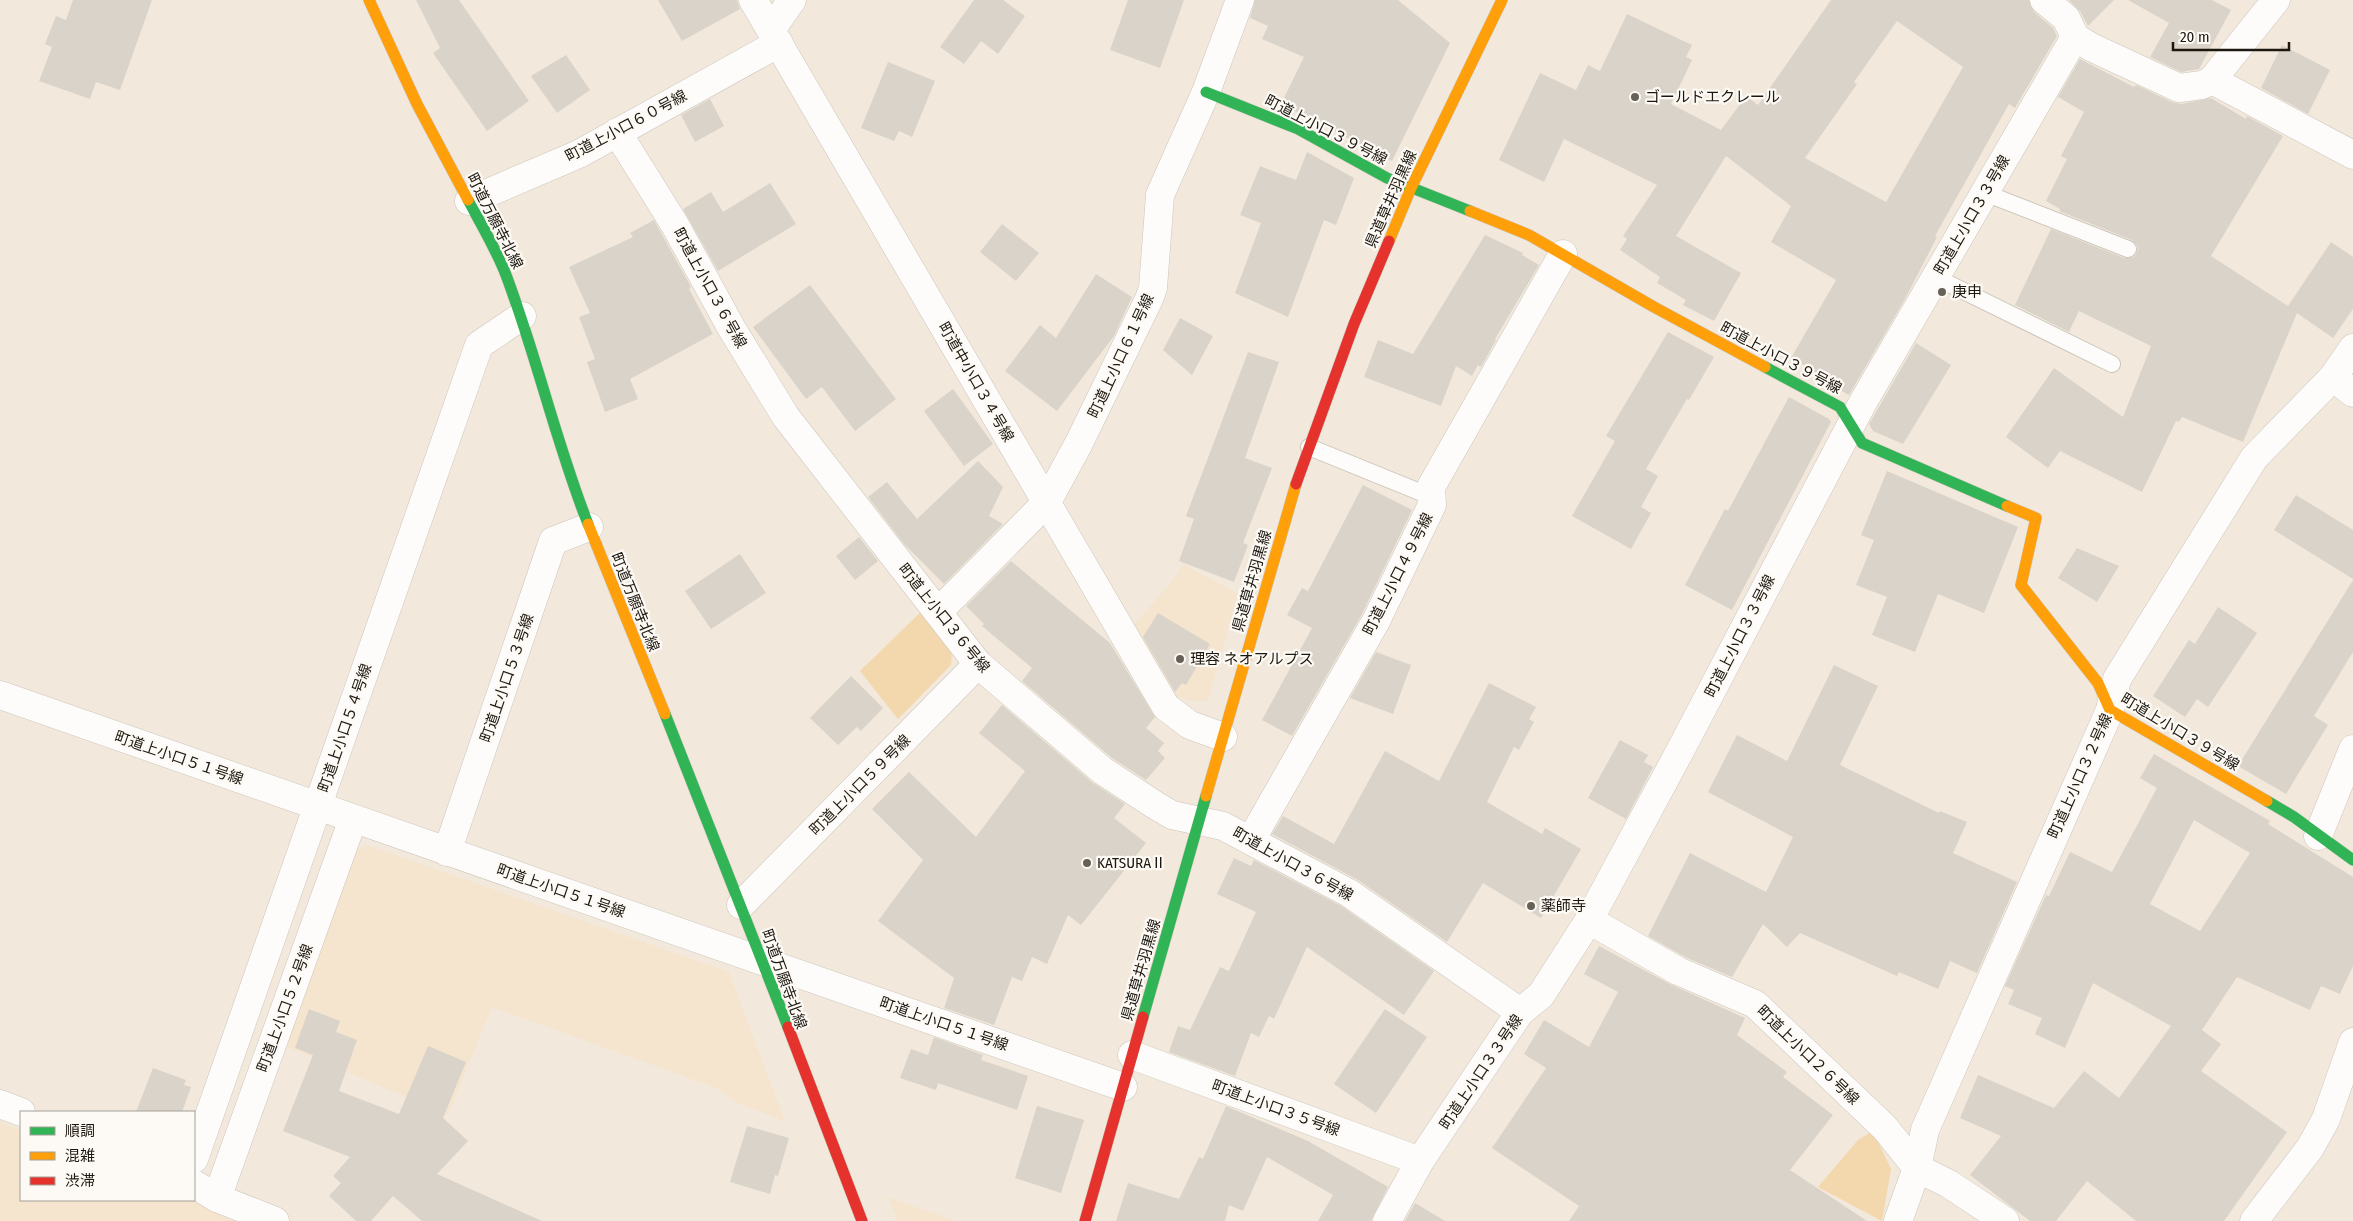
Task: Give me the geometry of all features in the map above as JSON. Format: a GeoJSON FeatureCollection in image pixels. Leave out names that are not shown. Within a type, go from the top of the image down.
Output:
{"type":"FeatureCollection","features":[{"type":"Feature","properties":{"kind":"street","name":"町道万願寺北線"},"geometry":{"type":"LineString","coordinates":[[369,0],[417,104],[470,201],[505,272],[522,316],[573,486],[741,905],[862,1221]]}},
{"type":"Feature","properties":{"kind":"street","name":"町道中小口３４号線"},"geometry":{"type":"LineString","coordinates":[[753,0],[1166,707],[1190,725],[1223,737]]}},
{"type":"Feature","properties":{"kind":"street"},"geometry":{"type":"LineString","coordinates":[[775,36],[792,0]]}},
{"type":"Feature","properties":{"kind":"street","name":"町道上小口６１号線"},"geometry":{"type":"LineString","coordinates":[[938,612],[1047,502],[1079,443],[1153,288],[1160,195],[1206,92],[1240,0]]}},
{"type":"Feature","properties":{"kind":"street","name":"県道草井羽黒線"},"geometry":{"type":"LineString","coordinates":[[1085,1221],[1292,496],[1354,324],[1410,188],[1502,0]]}},
{"type":"Feature","properties":{"kind":"street"},"geometry":{"type":"LineString","coordinates":[[2044,0],[2066,18],[2075,37],[2091,47],[2179,88],[2190,88],[2212,80],[2276,0]]}},
{"type":"Feature","properties":{"kind":"street","name":"町道上小口６０号線"},"geometry":{"type":"LineString","coordinates":[[470,201],[578,154],[775,36]]}},
{"type":"Feature","properties":{"kind":"street","name":"町道上小口３３号線"},"geometry":{"type":"LineString","coordinates":[[1387,1221],[1420,1161],[1520,1012],[1541,996],[1588,920],[1680,751],[1851,424],[2075,37]]}},
{"type":"Feature","properties":{"kind":"street"},"geometry":{"type":"LineString","coordinates":[[2212,80],[2353,155]]}},
{"type":"Feature","properties":{"kind":"street","name":"町道上小口３９号線"},"geometry":{"type":"LineString","coordinates":[[1206,92],[1255,110],[1298,129],[1387,178],[1529,235],[1654,306],[1840,407],[1862,443],[2036,518],[2022,585],[2098,683],[2110,710],[2294,817],[2353,860]]}},
{"type":"Feature","properties":{"kind":"street","name":"町道上小口３６号線"},"geometry":{"type":"LineString","coordinates":[[617,132],[675,225],[732,329],[786,418],[978,664],[1102,771],[1172,815],[1223,826],[1348,893],[1520,1012]]}},
{"type":"Feature","properties":{"kind":"street","name":"町道上小口４９号線"},"geometry":{"type":"LineString","coordinates":[[1251,840],[1376,621],[1432,506],[1431,487],[1563,254]]}},
{"type":"Feature","properties":{"kind":"street","name":"町道上小口５４号線"},"geometry":{"type":"LineString","coordinates":[[195,1156],[479,345],[522,316]]}},
{"type":"Feature","properties":{"kind":"street","name":"町道上小口３２号線"},"geometry":{"type":"LineString","coordinates":[[1898,1221],[1917,1168],[1925,1130],[2110,710],[2117,679],[2254,458],[2343,385],[2353,348]]}},
{"type":"Feature","properties":{"kind":"street","name":"町道上小口５３号線"},"geometry":{"type":"LineString","coordinates":[[447,852],[553,541],[589,526]]}},
{"type":"Feature","properties":{"kind":"street","name":"町道上小口５９号線"},"geometry":{"type":"LineString","coordinates":[[741,905],[978,664]]}},
{"type":"Feature","properties":{"kind":"street","name":"町道上小口５１号線"},"geometry":{"type":"LineString","coordinates":[[0,695],[1123,1087]]}},
{"type":"Feature","properties":{"kind":"street"},"geometry":{"type":"LineString","coordinates":[[2318,836],[2353,748]]}},
{"type":"Feature","properties":{"kind":"street","name":"町道上小口５２号線"},"geometry":{"type":"LineString","coordinates":[[217,1198],[353,819]]}},
{"type":"Feature","properties":{"kind":"street","name":"町道上小口２６号線"},"geometry":{"type":"LineString","coordinates":[[1588,920],[1678,971],[1755,1004],[1885,1128],[1917,1168],[1949,1184],[2005,1221]]}},
{"type":"Feature","properties":{"kind":"street"},"geometry":{"type":"LineString","coordinates":[[2254,1221],[2310,1148],[2326,1119],[2353,1042]]}},
{"type":"Feature","properties":{"kind":"street","name":"町道上小口３５号線"},"geometry":{"type":"LineString","coordinates":[[1132,1055],[1420,1161]]}},
{"type":"Feature","properties":{"kind":"street"},"geometry":{"type":"LineString","coordinates":[[0,1104],[20,1112]]}},
{"type":"Feature","properties":{"kind":"street"},"geometry":{"type":"LineString","coordinates":[[195,1185],[217,1198],[275,1221]]}},
{"type":"Feature","properties":{"kind":"lane"},"geometry":{"type":"LineString","coordinates":[[1985,193],[2128,249]]}},
{"type":"Feature","properties":{"kind":"lane"},"geometry":{"type":"LineString","coordinates":[[1935,278],[2112,364]]}},
{"type":"Feature","properties":{"kind":"lane"},"geometry":{"type":"LineString","coordinates":[[1309,447],[1432,497]]}},
{"type":"Feature","properties":{"kind":"shaded area"},"geometry":{"type":"Polygon","coordinates":[[[1183,564],[1238,594],[1208,701],[1191,701],[1168,694],[1133,626],[1173,580],[1183,564]]]}},
{"type":"Feature","properties":{"kind":"shaded area"},"geometry":{"type":"Polygon","coordinates":[[[925,608],[952,651],[951,665],[898,719],[860,671],[925,608]]]}},
{"type":"Feature","properties":{"kind":"shaded area"},"geometry":{"type":"Polygon","coordinates":[[[367,845],[729,972],[785,1121],[741,1105],[716,1088],[492,1007],[448,1115],[285,1046],[353,851],[367,845]]]}},
{"type":"Feature","properties":{"kind":"shaded area"},"geometry":{"type":"Polygon","coordinates":[[[0,1122],[20,1130],[20,1201],[195,1201],[245,1221],[0,1221],[0,1122]]]}},
{"type":"Feature","properties":{"kind":"shaded area"},"geometry":{"type":"Polygon","coordinates":[[[1873,1131],[1891,1169],[1882,1221],[1818,1187],[1858,1140],[1873,1131]]]}},
{"type":"Feature","properties":{"kind":"shaded area"},"geometry":{"type":"Polygon","coordinates":[[[887,1197],[957,1221],[898,1221],[887,1197]]]}},
{"type":"Feature","properties":{"kind":"building"},"geometry":{"type":"Polygon","coordinates":[[[73,0],[152,0],[120,90],[96,82],[90,99],[39,81],[52,47],[45,44],[56,16],[66,20],[73,0]]]}},
{"type":"Feature","properties":{"kind":"building"},"geometry":{"type":"Polygon","coordinates":[[[416,0],[459,0],[529,101],[487,131],[433,53],[440,48],[416,0]]]}},
{"type":"Feature","properties":{"kind":"building"},"geometry":{"type":"Polygon","coordinates":[[[658,0],[737,0],[740,9],[682,41],[658,0]]]}},
{"type":"Feature","properties":{"kind":"building"},"geometry":{"type":"Polygon","coordinates":[[[974,0],[1003,0],[1025,16],[998,54],[981,41],[964,64],[940,47],[974,0]]]}},
{"type":"Feature","properties":{"kind":"building"},"geometry":{"type":"Polygon","coordinates":[[[1128,0],[1184,0],[1160,68],[1110,50],[1128,0]]]}},
{"type":"Feature","properties":{"kind":"building"},"geometry":{"type":"Polygon","coordinates":[[[1255,0],[1398,0],[1450,43],[1392,161],[1281,104],[1304,57],[1262,39],[1268,26],[1250,18],[1255,0]]]}},
{"type":"Feature","properties":{"kind":"building"},"geometry":{"type":"Polygon","coordinates":[[[1831,0],[2029,0],[2034,12],[2053,28],[2057,36],[2015,108],[2009,104],[1935,236],[1937,237],[1905,299],[1849,395],[1803,370],[1805,366],[1791,358],[1836,280],[1771,242],[1791,206],[1726,156],[1676,236],[1741,273],[1714,321],[1683,305],[1686,300],[1657,283],[1660,277],[1620,250],[1627,239],[1623,236],[1657,185],[1564,139],[1544,182],[1499,160],[1540,73],[1576,90],[1588,65],[1600,71],[1627,14],[1692,45],[1686,57],[1692,60],[1671,104],[1721,130],[1746,96],[1758,105],[1831,0]],[[1897,21],[1854,82],[1857,84],[1805,158],[1886,202],[1963,67],[1897,21]]]}},
{"type":"Feature","properties":{"kind":"building"},"geometry":{"type":"Polygon","coordinates":[[[2069,0],[2114,0],[2088,26],[2080,11],[2069,0]]]}},
{"type":"Feature","properties":{"kind":"building"},"geometry":{"type":"Polygon","coordinates":[[[2128,0],[2212,0],[2231,10],[2199,69],[2181,72],[2150,57],[2169,23],[2128,0]]]}},
{"type":"Feature","properties":{"kind":"building"},"geometry":{"type":"Polygon","coordinates":[[[2282,45],[2330,70],[2308,114],[2261,88],[2282,45]]]}},
{"type":"Feature","properties":{"kind":"building"},"geometry":{"type":"Polygon","coordinates":[[[566,55],[590,90],[557,113],[531,76],[566,55]]]}},
{"type":"Feature","properties":{"kind":"building"},"geometry":{"type":"Polygon","coordinates":[[[2080,59],[2134,87],[2136,85],[2172,102],[2181,104],[2211,98],[2246,119],[2247,116],[2283,136],[2211,256],[2288,306],[2331,242],[2353,257],[2353,309],[2333,338],[2297,313],[2243,442],[2182,417],[2179,422],[2176,421],[2142,492],[2060,451],[2048,468],[2006,437],[2054,368],[2123,417],[2151,346],[2079,311],[2069,332],[2015,305],[2051,229],[2124,258],[2134,257],[2137,252],[2138,247],[2132,240],[2059,211],[2060,209],[2046,201],[2067,159],[2061,156],[2084,112],[2058,97],[2080,59]]]}},
{"type":"Feature","properties":{"kind":"building"},"geometry":{"type":"Polygon","coordinates":[[[888,62],[935,81],[912,137],[899,131],[894,141],[861,128],[888,62]]]}},
{"type":"Feature","properties":{"kind":"building"},"geometry":{"type":"Polygon","coordinates":[[[710,99],[724,126],[695,142],[681,115],[710,99]]]}},
{"type":"Feature","properties":{"kind":"building"},"geometry":{"type":"Polygon","coordinates":[[[1307,152],[1354,178],[1336,225],[1324,220],[1288,317],[1235,293],[1261,223],[1240,215],[1260,166],[1296,180],[1307,152]]]}},
{"type":"Feature","properties":{"kind":"building"},"geometry":{"type":"Polygon","coordinates":[[[770,183],[796,224],[718,271],[683,209],[711,192],[723,212],[770,183]]]}},
{"type":"Feature","properties":{"kind":"building"},"geometry":{"type":"Polygon","coordinates":[[[654,220],[691,287],[689,289],[713,334],[630,379],[638,399],[605,412],[587,362],[595,359],[579,317],[590,313],[569,267],[633,237],[630,233],[654,220]]]}},
{"type":"Feature","properties":{"kind":"building"},"geometry":{"type":"Polygon","coordinates":[[[1002,224],[1039,253],[1016,281],[980,252],[1002,224]]]}},
{"type":"Feature","properties":{"kind":"building"},"geometry":{"type":"Polygon","coordinates":[[[1485,235],[1523,253],[1522,255],[1539,265],[1495,339],[1481,367],[1478,365],[1472,376],[1456,366],[1441,406],[1364,377],[1378,340],[1413,354],[1485,235]]]}},
{"type":"Feature","properties":{"kind":"building"},"geometry":{"type":"Polygon","coordinates":[[[1096,274],[1132,297],[1114,336],[1057,411],[1005,371],[1040,325],[1056,338],[1096,274]]]}},
{"type":"Feature","properties":{"kind":"building"},"geometry":{"type":"Polygon","coordinates":[[[810,285],[896,399],[855,431],[822,387],[806,399],[753,327],[810,285]]]}},
{"type":"Feature","properties":{"kind":"building"},"geometry":{"type":"Polygon","coordinates":[[[1180,318],[1213,336],[1192,375],[1163,350],[1180,318]]]}},
{"type":"Feature","properties":{"kind":"building"},"geometry":{"type":"Polygon","coordinates":[[[1668,332],[1714,357],[1646,469],[1658,476],[1641,507],[1651,513],[1631,549],[1572,516],[1615,441],[1606,436],[1668,332]]]}},
{"type":"Feature","properties":{"kind":"building"},"geometry":{"type":"Polygon","coordinates":[[[1916,343],[1951,365],[1903,444],[1873,431],[1869,424],[1916,343]]]}},
{"type":"Feature","properties":{"kind":"building"},"geometry":{"type":"Polygon","coordinates":[[[1248,352],[1279,362],[1245,458],[1272,468],[1243,543],[1248,545],[1234,582],[1179,561],[1194,519],[1186,516],[1248,352]]]}},
{"type":"Feature","properties":{"kind":"building"},"geometry":{"type":"Polygon","coordinates":[[[953,389],[993,444],[964,466],[924,411],[953,389]]]}},
{"type":"Feature","properties":{"kind":"building"},"geometry":{"type":"Polygon","coordinates":[[[1789,397],[1829,419],[1831,422],[1732,610],[1685,585],[1725,509],[1728,511],[1789,397]]]}},
{"type":"Feature","properties":{"kind":"building"},"geometry":{"type":"Polygon","coordinates":[[[978,461],[1003,487],[989,516],[1003,524],[944,584],[904,544],[868,497],[887,482],[917,519],[978,461]]]}},
{"type":"Feature","properties":{"kind":"building"},"geometry":{"type":"Polygon","coordinates":[[[1887,471],[2018,527],[1984,613],[1938,594],[1915,652],[1872,635],[1887,597],[1856,585],[1874,540],[1861,535],[1887,471]]]}},
{"type":"Feature","properties":{"kind":"building"},"geometry":{"type":"Polygon","coordinates":[[[1363,485],[1412,510],[1362,614],[1292,736],[1262,720],[1312,628],[1287,615],[1302,588],[1308,591],[1363,485]]]}},
{"type":"Feature","properties":{"kind":"building"},"geometry":{"type":"Polygon","coordinates":[[[2296,495],[2353,530],[2353,579],[2274,530],[2296,495]]]}},
{"type":"Feature","properties":{"kind":"building"},"geometry":{"type":"Polygon","coordinates":[[[859,537],[878,561],[855,580],[836,556],[859,537]]]}},
{"type":"Feature","properties":{"kind":"building"},"geometry":{"type":"Polygon","coordinates":[[[2077,548],[2119,566],[2097,602],[2058,578],[2077,548]]]}},
{"type":"Feature","properties":{"kind":"building"},"geometry":{"type":"Polygon","coordinates":[[[740,554],[766,593],[711,629],[685,591],[740,554]]]}},
{"type":"Feature","properties":{"kind":"building"},"geometry":{"type":"Polygon","coordinates":[[[1011,561],[1110,643],[1155,717],[1146,728],[1164,743],[1158,751],[1165,758],[1146,780],[1112,758],[1022,681],[1032,668],[982,626],[984,624],[966,606],[1011,561]]]}},
{"type":"Feature","properties":{"kind":"building"},"geometry":{"type":"Polygon","coordinates":[[[2353,580],[2353,652],[2314,716],[2328,725],[2286,794],[2238,766],[2353,580]]]}},
{"type":"Feature","properties":{"kind":"building"},"geometry":{"type":"Polygon","coordinates":[[[2218,607],[2257,633],[2208,707],[2197,699],[2185,717],[2153,696],[2189,640],[2195,644],[2218,607]]]}},
{"type":"Feature","properties":{"kind":"building","name":"理容 ネオアルプス"},"geometry":{"type":"Polygon","coordinates":[[[1158,613],[1210,644],[1186,685],[1182,683],[1175,692],[1143,637],[1158,613]]]}},
{"type":"Feature","properties":{"kind":"building"},"geometry":{"type":"Polygon","coordinates":[[[1376,652],[1411,665],[1393,714],[1350,698],[1376,652]]]}},
{"type":"Feature","properties":{"kind":"building"},"geometry":{"type":"Polygon","coordinates":[[[1834,665],[1878,686],[1840,765],[1939,813],[1940,811],[1967,822],[1953,853],[2017,882],[1977,973],[1950,961],[1938,989],[1899,972],[1897,976],[1800,933],[1787,947],[1763,924],[1732,977],[1685,957],[1648,936],[1690,853],[1766,892],[1793,837],[1708,792],[1737,735],[1787,761],[1834,665]]]}},
{"type":"Feature","properties":{"kind":"building"},"geometry":{"type":"Polygon","coordinates":[[[851,676],[883,708],[861,731],[857,727],[838,745],[810,718],[851,676]]]}},
{"type":"Feature","properties":{"kind":"building"},"geometry":{"type":"Polygon","coordinates":[[[1489,683],[1536,707],[1529,719],[1534,722],[1519,750],[1514,747],[1487,802],[1542,834],[1545,828],[1581,849],[1541,918],[1483,883],[1447,942],[1358,880],[1272,834],[1283,816],[1334,844],[1385,751],[1439,781],[1489,683]]]}},
{"type":"Feature","properties":{"kind":"building"},"geometry":{"type":"Polygon","coordinates":[[[1002,705],[1093,783],[1125,804],[1114,818],[1146,843],[1081,925],[1068,915],[1047,964],[1032,957],[1022,981],[1012,977],[994,1025],[944,1008],[954,978],[878,921],[923,860],[872,809],[909,772],[976,837],[1025,771],[979,733],[1002,705]]]}},
{"type":"Feature","properties":{"kind":"building"},"geometry":{"type":"Polygon","coordinates":[[[1620,740],[1648,755],[1644,762],[1653,767],[1626,819],[1588,798],[1620,740]]]}},
{"type":"Feature","properties":{"kind":"building"},"geometry":{"type":"Polygon","coordinates":[[[2154,754],[2270,821],[2268,824],[2353,877],[2353,966],[2340,994],[2321,986],[2310,1010],[2237,977],[2202,1030],[2221,1044],[2201,1071],[2287,1132],[2224,1221],[2136,1221],[2087,1181],[2056,1221],[2030,1221],[1970,1175],[2001,1136],[1960,1118],[1978,1075],[2054,1108],[2084,1071],[2119,1098],[2171,1026],[2093,983],[2065,1048],[2035,1034],[2042,1018],[2008,1004],[2014,990],[2005,986],[2046,895],[2049,896],[2070,852],[2112,872],[2157,788],[2140,778],[2154,754]],[[2194,820],[2150,904],[2200,931],[2250,853],[2194,820]]]}},
{"type":"Feature","properties":{"kind":"building"},"geometry":{"type":"Polygon","coordinates":[[[1234,858],[1251,866],[1254,860],[1341,906],[1434,971],[1404,1015],[1307,947],[1274,1019],[1269,1016],[1259,1037],[1251,1033],[1235,1076],[1169,1052],[1178,1026],[1190,1030],[1220,967],[1229,971],[1256,912],[1217,894],[1234,858]]]}},
{"type":"Feature","properties":{"kind":"building"},"geometry":{"type":"Polygon","coordinates":[[[1599,946],[1672,985],[1745,1018],[1737,1035],[1787,1072],[1783,1077],[1833,1115],[1790,1170],[1867,1221],[1569,1221],[1579,1206],[1492,1148],[1546,1068],[1524,1054],[1544,1020],[1589,1047],[1618,992],[1584,974],[1599,946]]]}},
{"type":"Feature","properties":{"kind":"building"},"geometry":{"type":"Polygon","coordinates":[[[309,1009],[340,1021],[336,1032],[357,1040],[339,1091],[399,1114],[428,1046],[466,1062],[443,1118],[468,1141],[437,1174],[542,1221],[422,1221],[393,1196],[371,1221],[356,1221],[329,1196],[341,1183],[333,1176],[350,1157],[283,1131],[313,1055],[295,1048],[309,1009]]]}},
{"type":"Feature","properties":{"kind":"building"},"geometry":{"type":"Polygon","coordinates":[[[1385,1009],[1427,1037],[1376,1113],[1334,1084],[1385,1009]]]}},
{"type":"Feature","properties":{"kind":"building"},"geometry":{"type":"Polygon","coordinates":[[[934,1037],[983,1055],[981,1060],[1028,1076],[1017,1110],[938,1083],[936,1090],[900,1078],[911,1049],[928,1055],[934,1037]]]}},
{"type":"Feature","properties":{"kind":"building"},"geometry":{"type":"Polygon","coordinates":[[[153,1068],[186,1080],[184,1085],[191,1087],[182,1111],[136,1111],[153,1068]]]}},
{"type":"Feature","properties":{"kind":"building"},"geometry":{"type":"Polygon","coordinates":[[[1037,1106],[1084,1120],[1061,1193],[1015,1178],[1037,1106]]]}},
{"type":"Feature","properties":{"kind":"building"},"geometry":{"type":"Polygon","coordinates":[[[1226,1106],[1308,1141],[1388,1187],[1371,1221],[1318,1221],[1333,1195],[1267,1157],[1243,1211],[1229,1205],[1225,1221],[1116,1221],[1128,1183],[1179,1199],[1199,1157],[1203,1159],[1226,1106]]]}},
{"type":"Feature","properties":{"kind":"building"},"geometry":{"type":"Polygon","coordinates":[[[747,1126],[789,1138],[778,1176],[775,1175],[770,1194],[730,1182],[747,1126]]]}},
{"type":"Feature","properties":{"kind":"building"},"geometry":{"type":"Polygon","coordinates":[[[1415,1203],[1445,1221],[1405,1221],[1415,1203]]]}},
{"type":"Feature","properties":{"kind":"traffic: fast"},"geometry":{"type":"LineString","coordinates":[[1206,92],[1298,129],[1387,178],[1470,211]]}},
{"type":"Feature","properties":{"kind":"traffic: fast"},"geometry":{"type":"LineString","coordinates":[[468,200],[493,246],[506,275],[566,462],[588,524]]}},
{"type":"Feature","properties":{"kind":"traffic: fast"},"geometry":{"type":"LineString","coordinates":[[1765,367],[1840,407],[1862,443],[2007,506]]}},
{"type":"Feature","properties":{"kind":"traffic: fast"},"geometry":{"type":"LineString","coordinates":[[665,714],[788,1027]]}},
{"type":"Feature","properties":{"kind":"traffic: fast"},"geometry":{"type":"LineString","coordinates":[[1143,1017],[1206,796]]}},
{"type":"Feature","properties":{"kind":"traffic: fast"},"geometry":{"type":"LineString","coordinates":[[2267,801],[2294,817],[2353,860]]}},
{"type":"Feature","properties":{"kind":"traffic: slow"},"geometry":{"type":"LineString","coordinates":[[369,0],[417,104],[468,200]]}},
{"type":"Feature","properties":{"kind":"traffic: slow"},"geometry":{"type":"LineString","coordinates":[[1389,241],[1411,188],[1502,0]]}},
{"type":"Feature","properties":{"kind":"traffic: slow"},"geometry":{"type":"LineString","coordinates":[[1470,211],[1529,235],[1654,307],[1765,367]]}},
{"type":"Feature","properties":{"kind":"traffic: slow"},"geometry":{"type":"LineString","coordinates":[[1206,796],[1296,484]]}},
{"type":"Feature","properties":{"kind":"traffic: slow"},"geometry":{"type":"LineString","coordinates":[[2007,506],[2036,518],[2021,585],[2098,683],[2110,710],[2267,801]]}},
{"type":"Feature","properties":{"kind":"traffic: slow"},"geometry":{"type":"LineString","coordinates":[[588,524],[665,714]]}},
{"type":"Feature","properties":{"kind":"traffic: jam"},"geometry":{"type":"LineString","coordinates":[[1296,484],[1354,324],[1389,241]]}},
{"type":"Feature","properties":{"kind":"traffic: jam"},"geometry":{"type":"LineString","coordinates":[[1085,1221],[1143,1017]]}},
{"type":"Feature","properties":{"kind":"traffic: jam"},"geometry":{"type":"LineString","coordinates":[[788,1027],[862,1221]]}},
{"type":"Feature","properties":{"kind":"place","name":"ゴールドエクレール"},"geometry":{"type":"Point","coordinates":[1635,97]}},
{"type":"Feature","properties":{"kind":"place","name":"庚申"},"geometry":{"type":"Point","coordinates":[1942,292]}},
{"type":"Feature","properties":{"kind":"place","name":"理容 ネオアルプス"},"geometry":{"type":"Point","coordinates":[1180,659]}},
{"type":"Feature","properties":{"kind":"place","name":"KATSURAⅡ"},"geometry":{"type":"Point","coordinates":[1087,863]}},
{"type":"Feature","properties":{"kind":"place","name":"薬師寺"},"geometry":{"type":"Point","coordinates":[1531,906]}}]}
